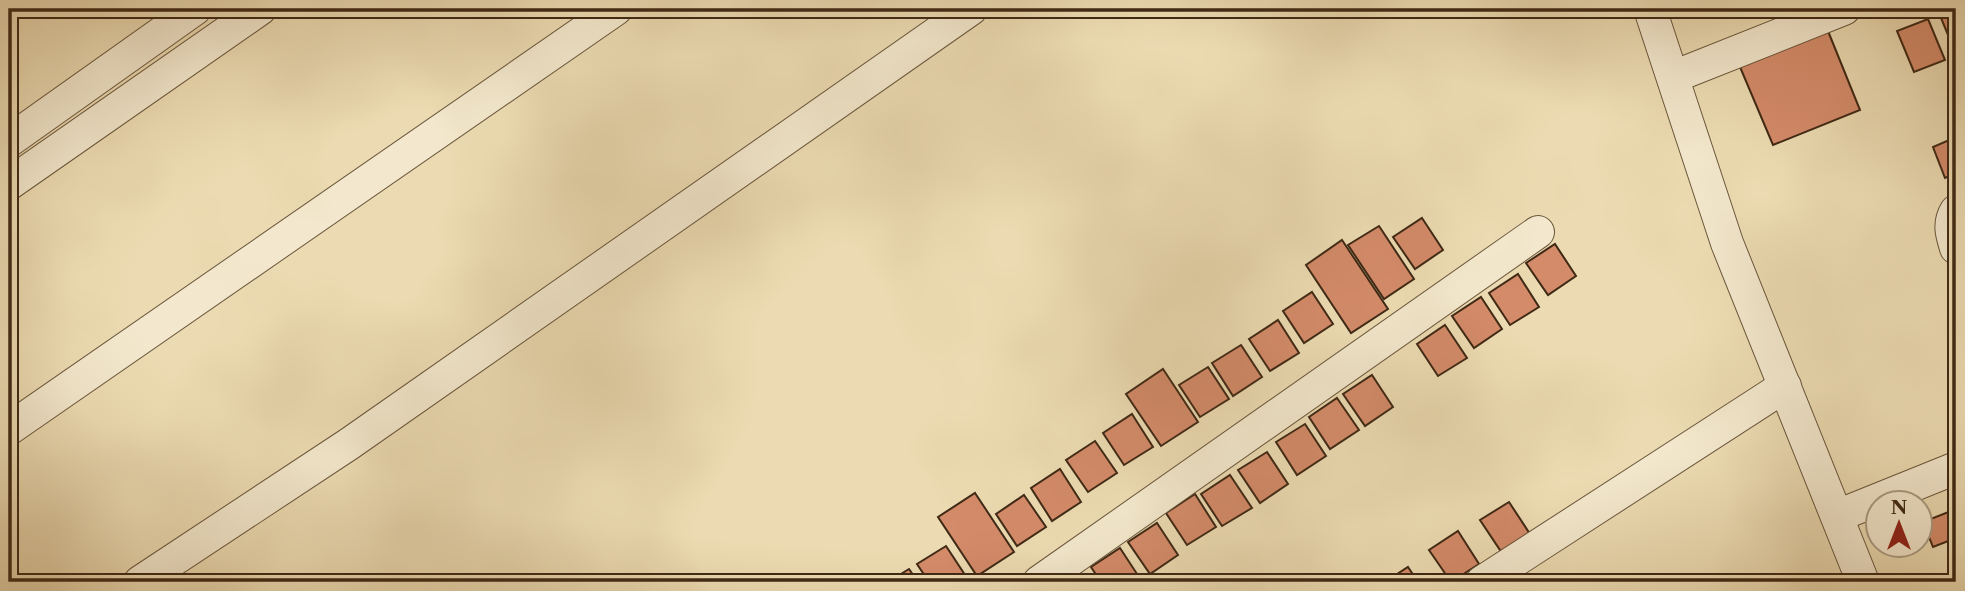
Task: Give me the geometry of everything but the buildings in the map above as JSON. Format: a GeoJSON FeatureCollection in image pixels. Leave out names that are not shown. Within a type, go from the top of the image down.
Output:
{"type":"FeatureCollection","features":[{"type":"Feature","properties":{"kind":"street"},"geometry":{"type":"LineString","coordinates":[[9,141],[195,9]]}},
{"type":"Feature","properties":{"kind":"street"},"geometry":{"type":"LineString","coordinates":[[9,184],[260,9]]}},
{"type":"Feature","properties":{"kind":"street"},"geometry":{"type":"LineString","coordinates":[[9,429],[616,9]]}},
{"type":"Feature","properties":{"kind":"street"},"geometry":{"type":"LineString","coordinates":[[140,582],[349,444],[971,9]]}},
{"type":"Feature","properties":{"kind":"street"},"geometry":{"type":"LineString","coordinates":[[1650,9],[1727,243],[1863,582]]}},
{"type":"Feature","properties":{"kind":"street"},"geometry":{"type":"LineString","coordinates":[[1673,77],[1843,9]]}},
{"type":"Feature","properties":{"kind":"street"},"geometry":{"type":"LineString","coordinates":[[1956,211],[1951,232],[1956,248]]}},
{"type":"Feature","properties":{"kind":"street"},"geometry":{"type":"LineString","coordinates":[[1039,582],[1538,232]]}},
{"type":"Feature","properties":{"kind":"street"},"geometry":{"type":"LineString","coordinates":[[1482,582],[1785,386]]}},
{"type":"Feature","properties":{"kind":"street"},"geometry":{"type":"LineString","coordinates":[[1837,516],[1956,468]]}}]}
